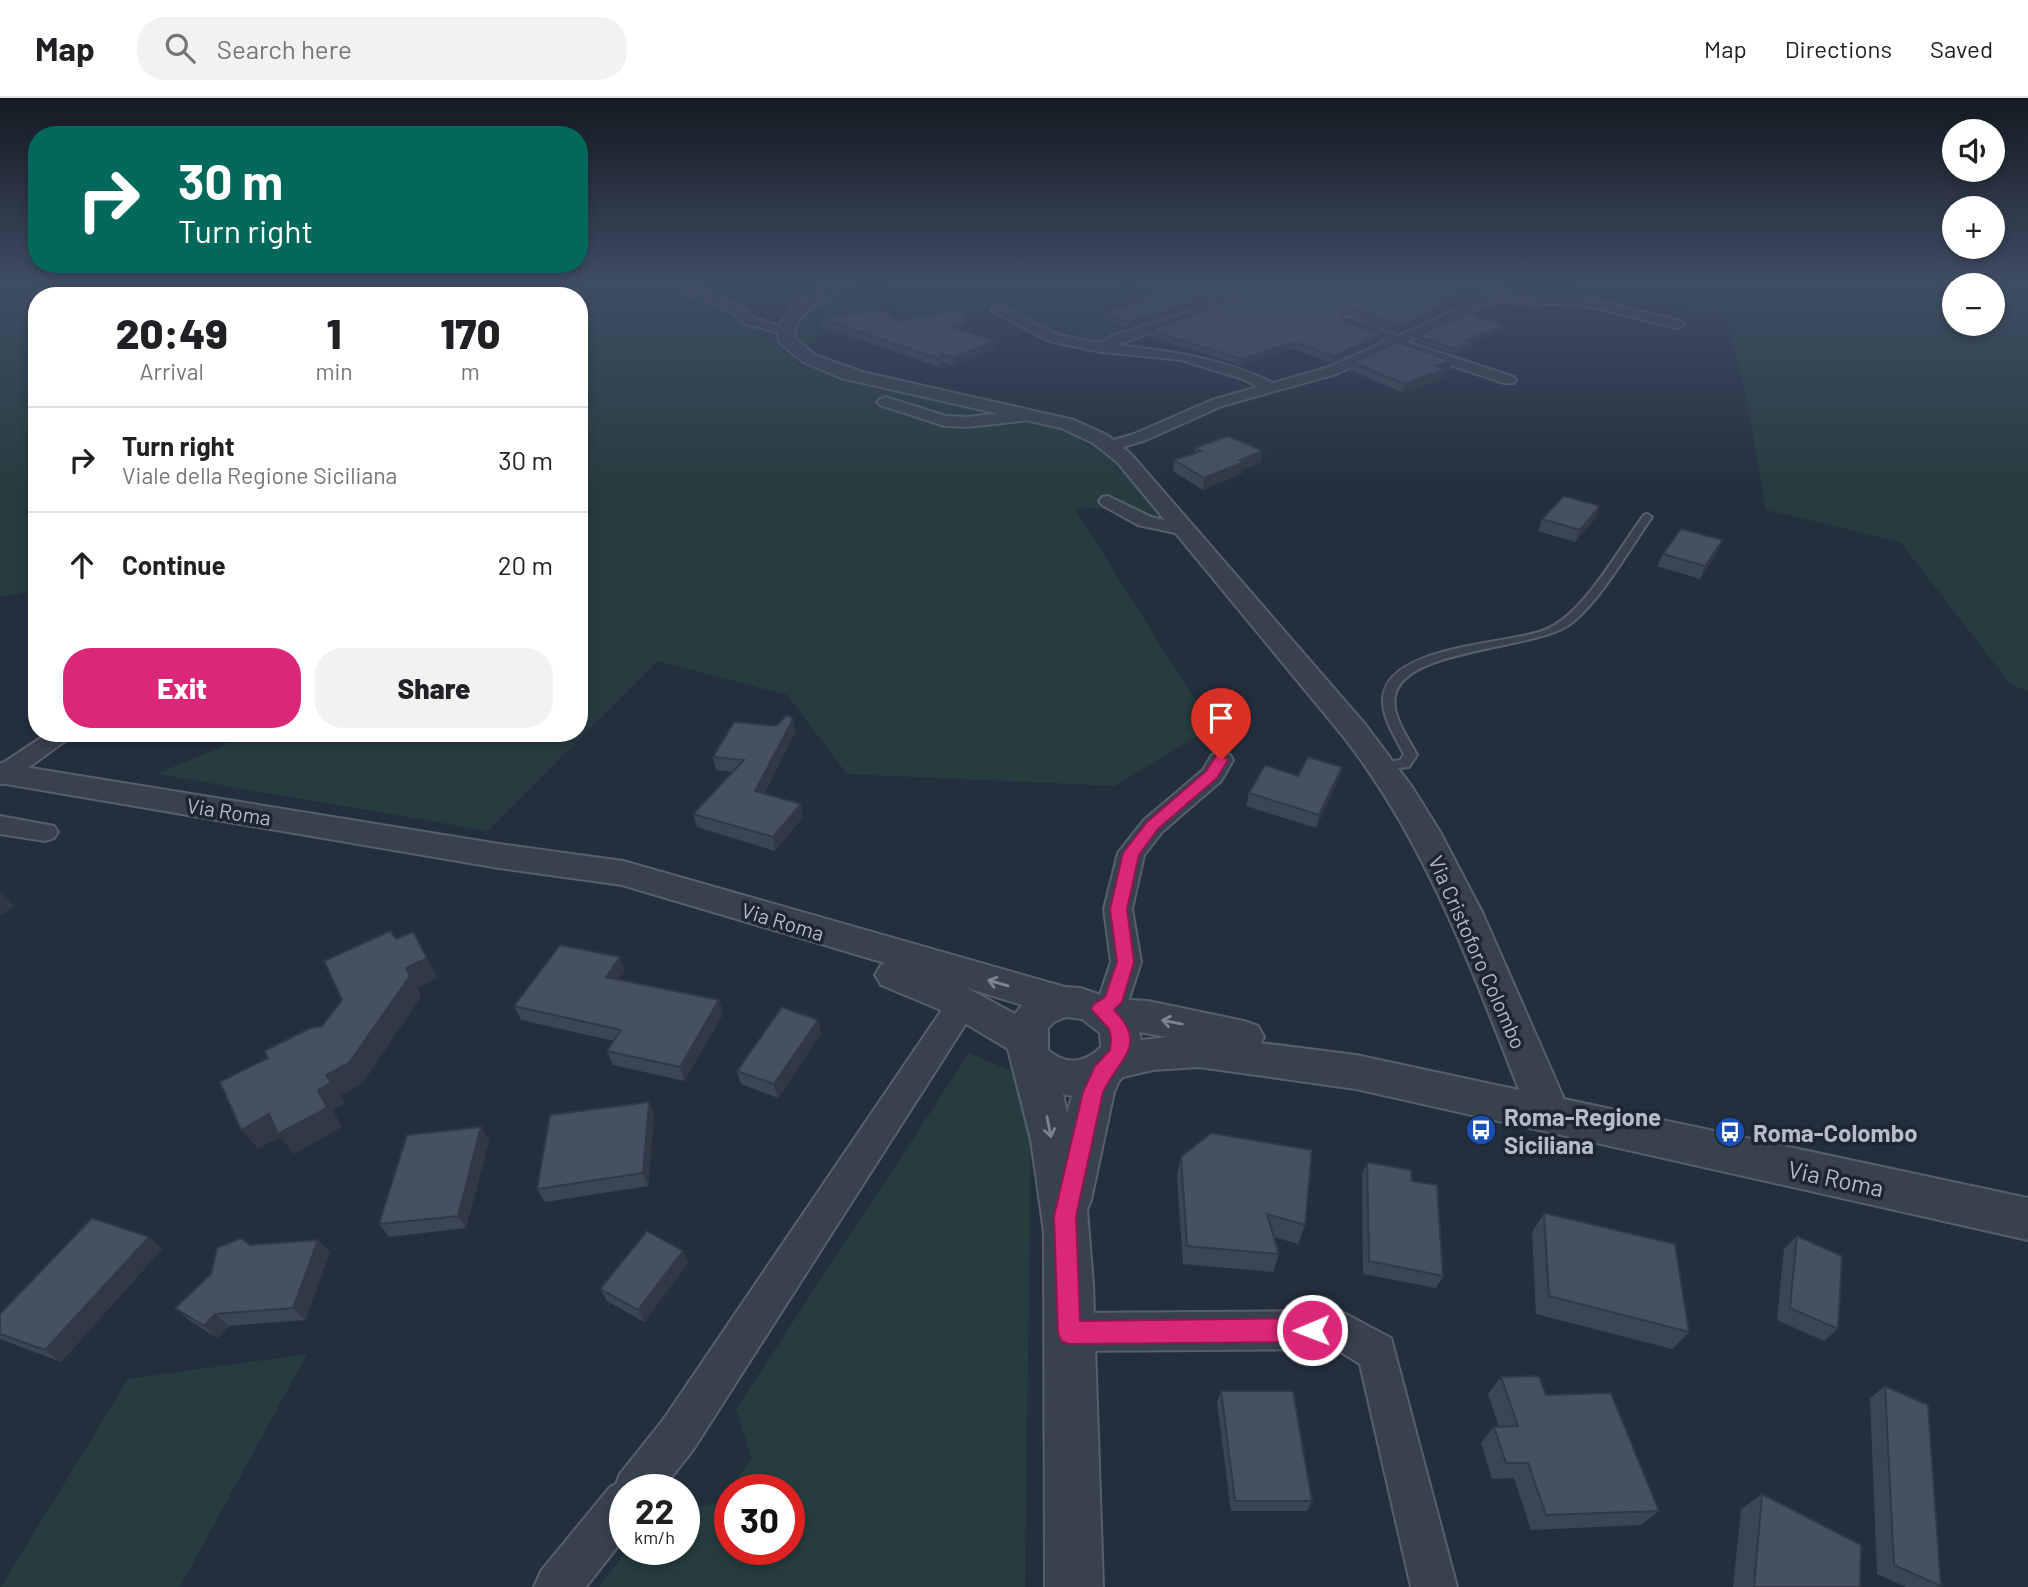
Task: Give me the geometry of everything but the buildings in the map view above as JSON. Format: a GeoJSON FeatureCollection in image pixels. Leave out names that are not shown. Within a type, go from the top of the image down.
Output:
{"type":"FeatureCollection","features":[{"type":"Feature","properties":{"kind":"street"},"geometry":{"type":"LineString","coordinates":[[797,350],[831,369],[858,377],[1067,424],[1115,449],[1216,403],[1331,371],[1377,350]]}},
{"type":"Feature","properties":{"kind":"street"},"geometry":{"type":"LineString","coordinates":[[1127,350],[1182,356],[1248,376],[1272,388]]}},
{"type":"Feature","properties":{"kind":"street"},"geometry":{"type":"LineString","coordinates":[[1425,350],[1509,380]]}},
{"type":"Feature","properties":{"kind":"street"},"geometry":{"type":"LineString","coordinates":[[886,402],[945,421],[968,422],[1028,415]]}},
{"type":"Feature","properties":{"kind":"street","name":"Via Cristoforo Colombo"},"geometry":{"type":"LineString","coordinates":[[1115,449],[1390,779],[1462,907],[1550,1116]]}},
{"type":"Feature","properties":{"kind":"street"},"geometry":{"type":"LineString","coordinates":[[1108,501],[1125,515],[1152,524],[1185,530]]}},
{"type":"Feature","properties":{"kind":"street"},"geometry":{"type":"LineString","coordinates":[[1,774],[50,742]]}},
{"type":"Feature","properties":{"kind":"street"},"geometry":{"type":"LineString","coordinates":[[1104,1012],[1113,1002],[1125,962],[1118,909],[1131,853],[1153,826],[1212,775],[1221,760]]}},
{"type":"Feature","properties":{"kind":"street","name":"Via Roma"},"geometry":{"type":"LineString","coordinates":[[1,774],[499,856],[623,873],[1064,1002]]}},
{"type":"Feature","properties":{"kind":"street"},"geometry":{"type":"LineString","coordinates":[[0,825],[45,832]]}},
{"type":"Feature","properties":{"kind":"street","name":"Via Roma"},"geometry":{"type":"LineString","coordinates":[[499,856],[921,983],[963,1003],[1029,1050]]}},
{"type":"Feature","properties":{"kind":"street"},"geometry":{"type":"LineString","coordinates":[[1065,1216],[1093,1092],[1120,1051],[1121,1038],[1117,1025],[1104,1012],[1090,1004],[1064,1002],[1053,1004],[1030,1022],[1029,1050],[1043,1096],[1065,1216],[1074,1587]]}},
{"type":"Feature","properties":{"kind":"street"},"geometry":{"type":"LineString","coordinates":[[647,1474],[678,1436],[963,1003]]}},
{"type":"Feature","properties":{"kind":"street"},"geometry":{"type":"LineString","coordinates":[[1104,1012],[1148,1017],[1257,1040],[1356,1072]]}},
{"type":"Feature","properties":{"kind":"street"},"geometry":{"type":"LineString","coordinates":[[1029,1050],[1057,1077],[1073,1080],[1088,1078],[1108,1067],[1153,1054],[1199,1051],[1356,1072]]}},
{"type":"Feature","properties":{"kind":"street","name":"Via Roma"},"geometry":{"type":"LineString","coordinates":[[1356,1072],[2028,1219]]}},
{"type":"Feature","properties":{"kind":"street"},"geometry":{"type":"LineString","coordinates":[[1069,1332],[1340,1330],[1377,1352],[1434,1587]]}},
{"type":"Feature","properties":{"kind":"street"},"geometry":{"type":"LineString","coordinates":[[557,1587],[609,1522]]}},
{"type":"Feature","properties":{"kind":"lane"},"geometry":{"type":"LineString","coordinates":[[1390,779],[1411,755],[1391,712],[1389,696],[1392,684],[1403,673],[1423,662],[1542,635],[1568,621],[1647,517]]}},
{"type":"Feature","properties":{"kind":"green space"},"geometry":{"type":"Polygon","coordinates":[[[0,350],[28,350],[28,592],[0,597],[0,350]]]}},
{"type":"Feature","properties":{"kind":"green space"},"geometry":{"type":"Polygon","coordinates":[[[588,350],[785,350],[798,361],[800,366],[808,366],[851,382],[1007,415],[968,419],[945,416],[886,398],[877,398],[874,401],[890,406],[886,408],[892,411],[897,409],[939,422],[1026,421],[1043,424],[1081,437],[1080,440],[1088,446],[1093,444],[1109,455],[1166,519],[1139,513],[1117,496],[1095,497],[1104,508],[1075,509],[1212,727],[1115,786],[847,774],[787,695],[658,661],[588,731],[588,350]]]}},
{"type":"Feature","properties":{"kind":"green space"},"geometry":{"type":"Polygon","coordinates":[[[1735,350],[2028,350],[2028,691],[2011,685],[1900,542],[1766,510],[1745,390],[1735,350]]]}},
{"type":"Feature","properties":{"kind":"green space"},"geometry":{"type":"Polygon","coordinates":[[[233,742],[577,742],[488,831],[157,774],[233,742]]]}},
{"type":"Feature","properties":{"kind":"green space"},"geometry":{"type":"Polygon","coordinates":[[[969,1053],[1013,1072],[1031,1136],[1025,1587],[599,1587],[616,1565],[700,1565],[700,1507],[714,1504],[714,1565],[805,1565],[805,1474],[740,1474],[752,1459],[736,1409],[969,1053]]]}},
{"type":"Feature","properties":{"kind":"green space"},"geometry":{"type":"Polygon","coordinates":[[[307,1354],[180,1587],[1,1587],[128,1379],[307,1354]]]}},
{"type":"Feature","properties":{"kind":"place","name":"Roma-Regione Siciliana"},"geometry":{"type":"Point","coordinates":[1481,1130]}},
{"type":"Feature","properties":{"kind":"place","name":"Roma-Colombo"},"geometry":{"type":"Point","coordinates":[1730,1132]}},
{"type":"Feature","properties":{"kind":"route"},"geometry":{"type":"LineString","coordinates":[[1221,760],[1212,775],[1153,826],[1131,853],[1125,872],[1118,909],[1125,962],[1113,1002],[1101,1009],[1117,1025],[1121,1038],[1120,1051],[1114,1063],[1102,1072],[1093,1092],[1065,1216],[1069,1332],[1312,1330]]}}]}
